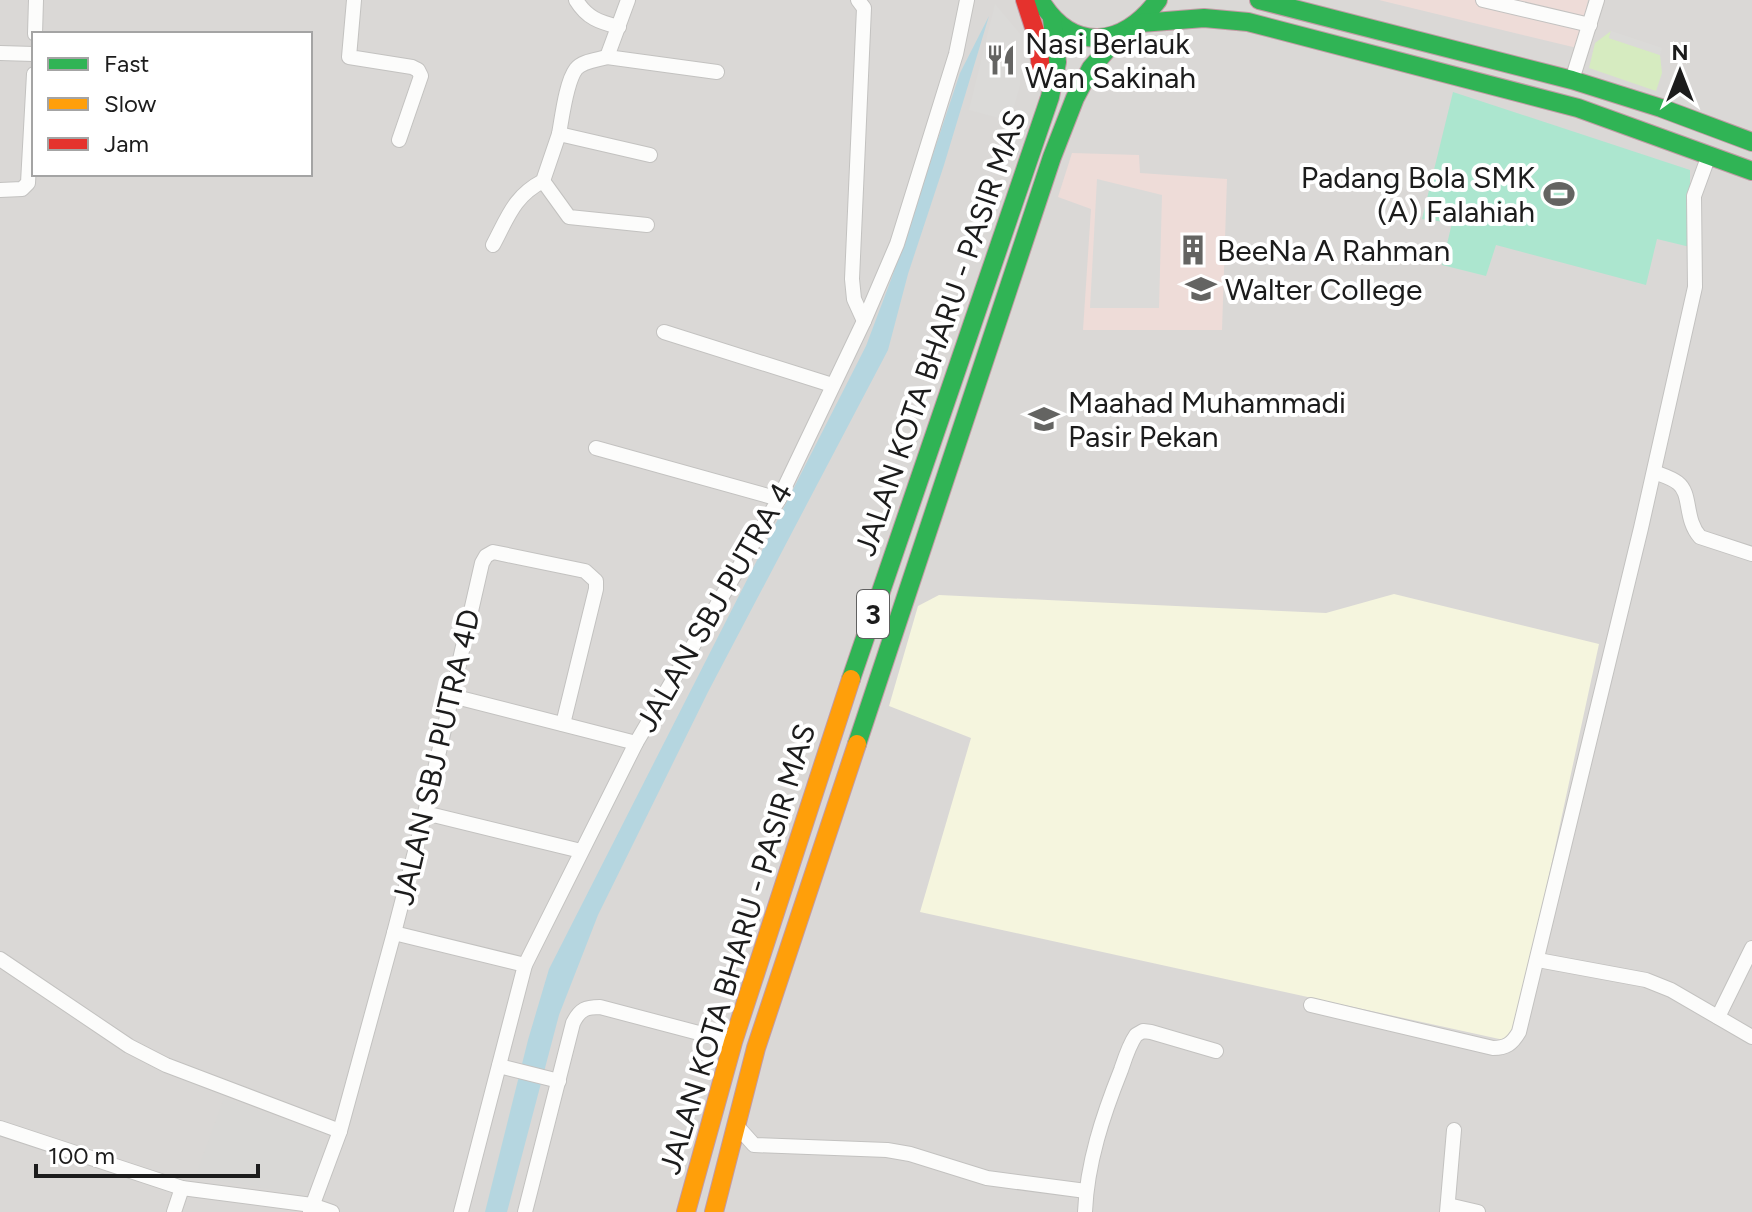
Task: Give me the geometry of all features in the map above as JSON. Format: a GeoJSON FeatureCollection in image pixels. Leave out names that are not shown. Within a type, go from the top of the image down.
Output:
{"type":"FeatureCollection","features":[{"type":"Feature","properties":{"kind":"highway"},"geometry":{"type":"LineString","coordinates":[[1025,0],[1040,53],[1042,119]]}},
{"type":"Feature","properties":{"kind":"highway"},"geometry":{"type":"LineString","coordinates":[[1040,0],[1052,19],[1066,30],[1083,37],[1102,39],[1120,35],[1141,23],[1158,0]]}},
{"type":"Feature","properties":{"kind":"highway"},"geometry":{"type":"LineString","coordinates":[[1259,0],[1572,80],[1661,108],[1752,142]]}},
{"type":"Feature","properties":{"kind":"highway"},"geometry":{"type":"LineString","coordinates":[[1141,23],[1204,18],[1248,22],[1578,108],[1752,171]]}},
{"type":"Feature","properties":{"kind":"highway","name":"JALAN KOTA BHARU - PASIR MAS"},"geometry":{"type":"LineString","coordinates":[[686,1212],[733,1042],[841,707],[1056,76],[1057,45],[1052,19]]}},
{"type":"Feature","properties":{"kind":"highway","name":"JALAN KOTA BHARU - PASIR MAS"},"geometry":{"type":"LineString","coordinates":[[714,1212],[760,1036],[1052,157],[1075,98],[1091,68],[1120,35]]}},
{"type":"Feature","properties":{"kind":"street"},"geometry":{"type":"LineString","coordinates":[[35,32],[36,0]]}},
{"type":"Feature","properties":{"kind":"street"},"geometry":{"type":"LineString","coordinates":[[354,0],[349,57],[412,67],[421,76],[399,140]]}},
{"type":"Feature","properties":{"kind":"street"},"geometry":{"type":"LineString","coordinates":[[576,0],[584,13],[599,22],[619,27]]}},
{"type":"Feature","properties":{"kind":"street"},"geometry":{"type":"LineString","coordinates":[[607,57],[628,0]]}},
{"type":"Feature","properties":{"kind":"street"},"geometry":{"type":"LineString","coordinates":[[858,0],[864,8],[852,279],[854,299],[864,321]]}},
{"type":"Feature","properties":{"kind":"street","name":"JALAN SBJ PUTRA 4"},"geometry":{"type":"LineString","coordinates":[[461,1212],[503,1067],[525,965],[636,743],[779,499],[864,321],[897,244],[956,54],[967,0]]}},
{"type":"Feature","properties":{"kind":"street"},"geometry":{"type":"LineString","coordinates":[[1483,0],[1590,25]]}},
{"type":"Feature","properties":{"kind":"street"},"geometry":{"type":"LineString","coordinates":[[1572,80],[1597,0]]}},
{"type":"Feature","properties":{"kind":"street"},"geometry":{"type":"LineString","coordinates":[[0,53],[32,54]]}},
{"type":"Feature","properties":{"kind":"street"},"geometry":{"type":"LineString","coordinates":[[493,245],[516,202],[526,190],[543,181],[576,69],[584,63],[607,57],[717,72]]}},
{"type":"Feature","properties":{"kind":"street"},"geometry":{"type":"LineString","coordinates":[[0,190],[22,189],[28,183],[32,110]]}},
{"type":"Feature","properties":{"kind":"street"},"geometry":{"type":"LineString","coordinates":[[559,134],[650,155]]}},
{"type":"Feature","properties":{"kind":"street"},"geometry":{"type":"LineString","coordinates":[[1311,1005],[1493,1048],[1504,1048],[1513,1042],[1519,1032],[1654,472],[1695,287],[1694,196],[1709,155]]}},
{"type":"Feature","properties":{"kind":"street"},"geometry":{"type":"LineString","coordinates":[[543,181],[569,217],[647,225]]}},
{"type":"Feature","properties":{"kind":"street"},"geometry":{"type":"LineString","coordinates":[[664,332],[832,385]]}},
{"type":"Feature","properties":{"kind":"street"},"geometry":{"type":"LineString","coordinates":[[596,448],[779,499]]}},
{"type":"Feature","properties":{"kind":"street"},"geometry":{"type":"LineString","coordinates":[[1654,472],[1677,482],[1683,489],[1689,519],[1700,537],[1752,554]]}},
{"type":"Feature","properties":{"kind":"street","name":"JALAN SBJ PUTRA 4D"},"geometry":{"type":"LineString","coordinates":[[311,1209],[340,1131],[425,813],[486,556],[493,552],[501,551],[585,571],[592,574],[596,581],[563,724]]}},
{"type":"Feature","properties":{"kind":"street"},"geometry":{"type":"LineString","coordinates":[[452,696],[636,743]]}},
{"type":"Feature","properties":{"kind":"street"},"geometry":{"type":"LineString","coordinates":[[425,813],[581,851]]}},
{"type":"Feature","properties":{"kind":"street"},"geometry":{"type":"LineString","coordinates":[[394,933],[525,965]]}},
{"type":"Feature","properties":{"kind":"street"},"geometry":{"type":"LineString","coordinates":[[1718,1017],[1752,948]]}},
{"type":"Feature","properties":{"kind":"street"},"geometry":{"type":"LineString","coordinates":[[1538,960],[1646,980],[1671,990],[1752,1037]]}},
{"type":"Feature","properties":{"kind":"street"},"geometry":{"type":"LineString","coordinates":[[1,965],[129,1046],[166,1065],[340,1131]]}},
{"type":"Feature","properties":{"kind":"street"},"geometry":{"type":"LineString","coordinates":[[525,1212],[555,1080],[578,1012],[587,1007],[600,1007],[733,1042]]}},
{"type":"Feature","properties":{"kind":"street"},"geometry":{"type":"LineString","coordinates":[[1085,1212],[1097,1137],[1136,1035],[1143,1031],[1151,1032],[1216,1051]]}},
{"type":"Feature","properties":{"kind":"street"},"geometry":{"type":"LineString","coordinates":[[503,1067],[555,1080]]}},
{"type":"Feature","properties":{"kind":"street"},"geometry":{"type":"LineString","coordinates":[[737,1126],[754,1145],[887,1150],[1002,1181],[1086,1191]]}},
{"type":"Feature","properties":{"kind":"street"},"geometry":{"type":"LineString","coordinates":[[0,1128],[182,1188],[332,1212]]}},
{"type":"Feature","properties":{"kind":"street"},"geometry":{"type":"LineString","coordinates":[[1454,1130],[1448,1208],[1478,1212]]}},
{"type":"Feature","properties":{"kind":"street"},"geometry":{"type":"LineString","coordinates":[[174,1212],[182,1188]]}},
{"type":"Feature","properties":{"kind":"shaded area"},"geometry":{"type":"Polygon","coordinates":[[[0,0],[1752,0],[1752,1212],[0,1212],[0,0]]]}},
{"type":"Feature","properties":{"kind":"shaded area"},"geometry":{"type":"Polygon","coordinates":[[[1379,0],[1588,0],[1577,48],[1379,0]]]}},
{"type":"Feature","properties":{"kind":"shaded area"},"geometry":{"type":"Polygon","coordinates":[[[995,4],[1021,35],[1020,85],[1010,121],[969,110],[995,4]]]}},
{"type":"Feature","properties":{"kind":"shaded area"},"geometry":{"type":"Polygon","coordinates":[[[1611,31],[1662,48],[1660,55],[1609,38],[1611,31]]]}},
{"type":"Feature","properties":{"kind":"shaded area"},"geometry":{"type":"Polygon","coordinates":[[[1072,153],[1139,155],[1140,173],[1227,179],[1222,330],[1083,330],[1091,209],[1058,197],[1072,153]]]}},
{"type":"Feature","properties":{"kind":"shaded area"},"geometry":{"type":"Polygon","coordinates":[[[1097,179],[1162,195],[1159,308],[1090,308],[1097,179]]]}},
{"type":"Feature","properties":{"kind":"shaded area"},"geometry":{"type":"Polygon","coordinates":[[[1394,594],[1599,644],[1513,1042],[920,912],[971,738],[889,706],[918,606],[939,595],[1326,613],[1394,594]]]}},
{"type":"Feature","properties":{"kind":"shaded area"},"geometry":{"type":"Polygon","coordinates":[[[224,1098],[319,1133],[324,1151],[318,1175],[309,1189],[299,1194],[195,1177],[224,1098]]]}},
{"type":"Feature","properties":{"kind":"green space"},"geometry":{"type":"Polygon","coordinates":[[[1611,31],[1609,38],[1660,55],[1662,73],[1656,91],[1589,68],[1595,43],[1611,31]]]}},
{"type":"Feature","properties":{"kind":"green space","name":"Padang Bola SMK (A) Falahiah"},"geometry":{"type":"Polygon","coordinates":[[[1453,92],[1690,170],[1690,247],[1657,239],[1646,285],[1496,245],[1486,276],[1442,265],[1452,223],[1422,219],[1453,92]]]}},
{"type":"Feature","properties":{"kind":"water"},"geometry":{"type":"Polygon","coordinates":[[[989,16],[908,274],[888,350],[708,692],[598,915],[559,1015],[507,1212],[485,1212],[549,969],[866,346],[960,73],[989,16]]]}},
{"type":"Feature","properties":{"kind":"traffic: fast"},"geometry":{"type":"LineString","coordinates":[[1040,0],[1067,29],[1082,36],[1098,38],[1129,28],[1158,0]]}},
{"type":"Feature","properties":{"kind":"traffic: fast"},"geometry":{"type":"LineString","coordinates":[[1259,0],[1572,80],[1661,108],[1752,142]]}},
{"type":"Feature","properties":{"kind":"traffic: fast"},"geometry":{"type":"LineString","coordinates":[[1141,23],[1204,18],[1248,22],[1578,108],[1752,171]]}},
{"type":"Feature","properties":{"kind":"traffic: fast"},"geometry":{"type":"LineString","coordinates":[[851,679],[1050,97],[1057,62],[1052,19]]}},
{"type":"Feature","properties":{"kind":"traffic: fast"},"geometry":{"type":"LineString","coordinates":[[857,744],[1052,157],[1075,98],[1091,68],[1120,35]]}},
{"type":"Feature","properties":{"kind":"traffic: slow"},"geometry":{"type":"LineString","coordinates":[[686,1212],[733,1042],[851,679]]}},
{"type":"Feature","properties":{"kind":"traffic: slow"},"geometry":{"type":"LineString","coordinates":[[714,1212],[756,1048],[857,744]]}},
{"type":"Feature","properties":{"kind":"traffic: jam"},"geometry":{"type":"LineString","coordinates":[[1025,0],[1038,40],[1041,71]]}},
{"type":"Feature","properties":{"kind":"place","name":"Nasi Berlauk Wan Sakinah"},"geometry":{"type":"Point","coordinates":[1001,60]}},
{"type":"Feature","properties":{"kind":"place","name":"Padang Bola SMK (A) Falahiah"},"geometry":{"type":"Point","coordinates":[1559,194]}},
{"type":"Feature","properties":{"kind":"place","name":"BeeNa A Rahman"},"geometry":{"type":"Point","coordinates":[1193,250]}},
{"type":"Feature","properties":{"kind":"place","name":"Walter College"},"geometry":{"type":"Point","coordinates":[1201,289]}},
{"type":"Feature","properties":{"kind":"place","name":"Maahad Muhammadi Pasir Pekan"},"geometry":{"type":"Point","coordinates":[1044,419]}}]}
